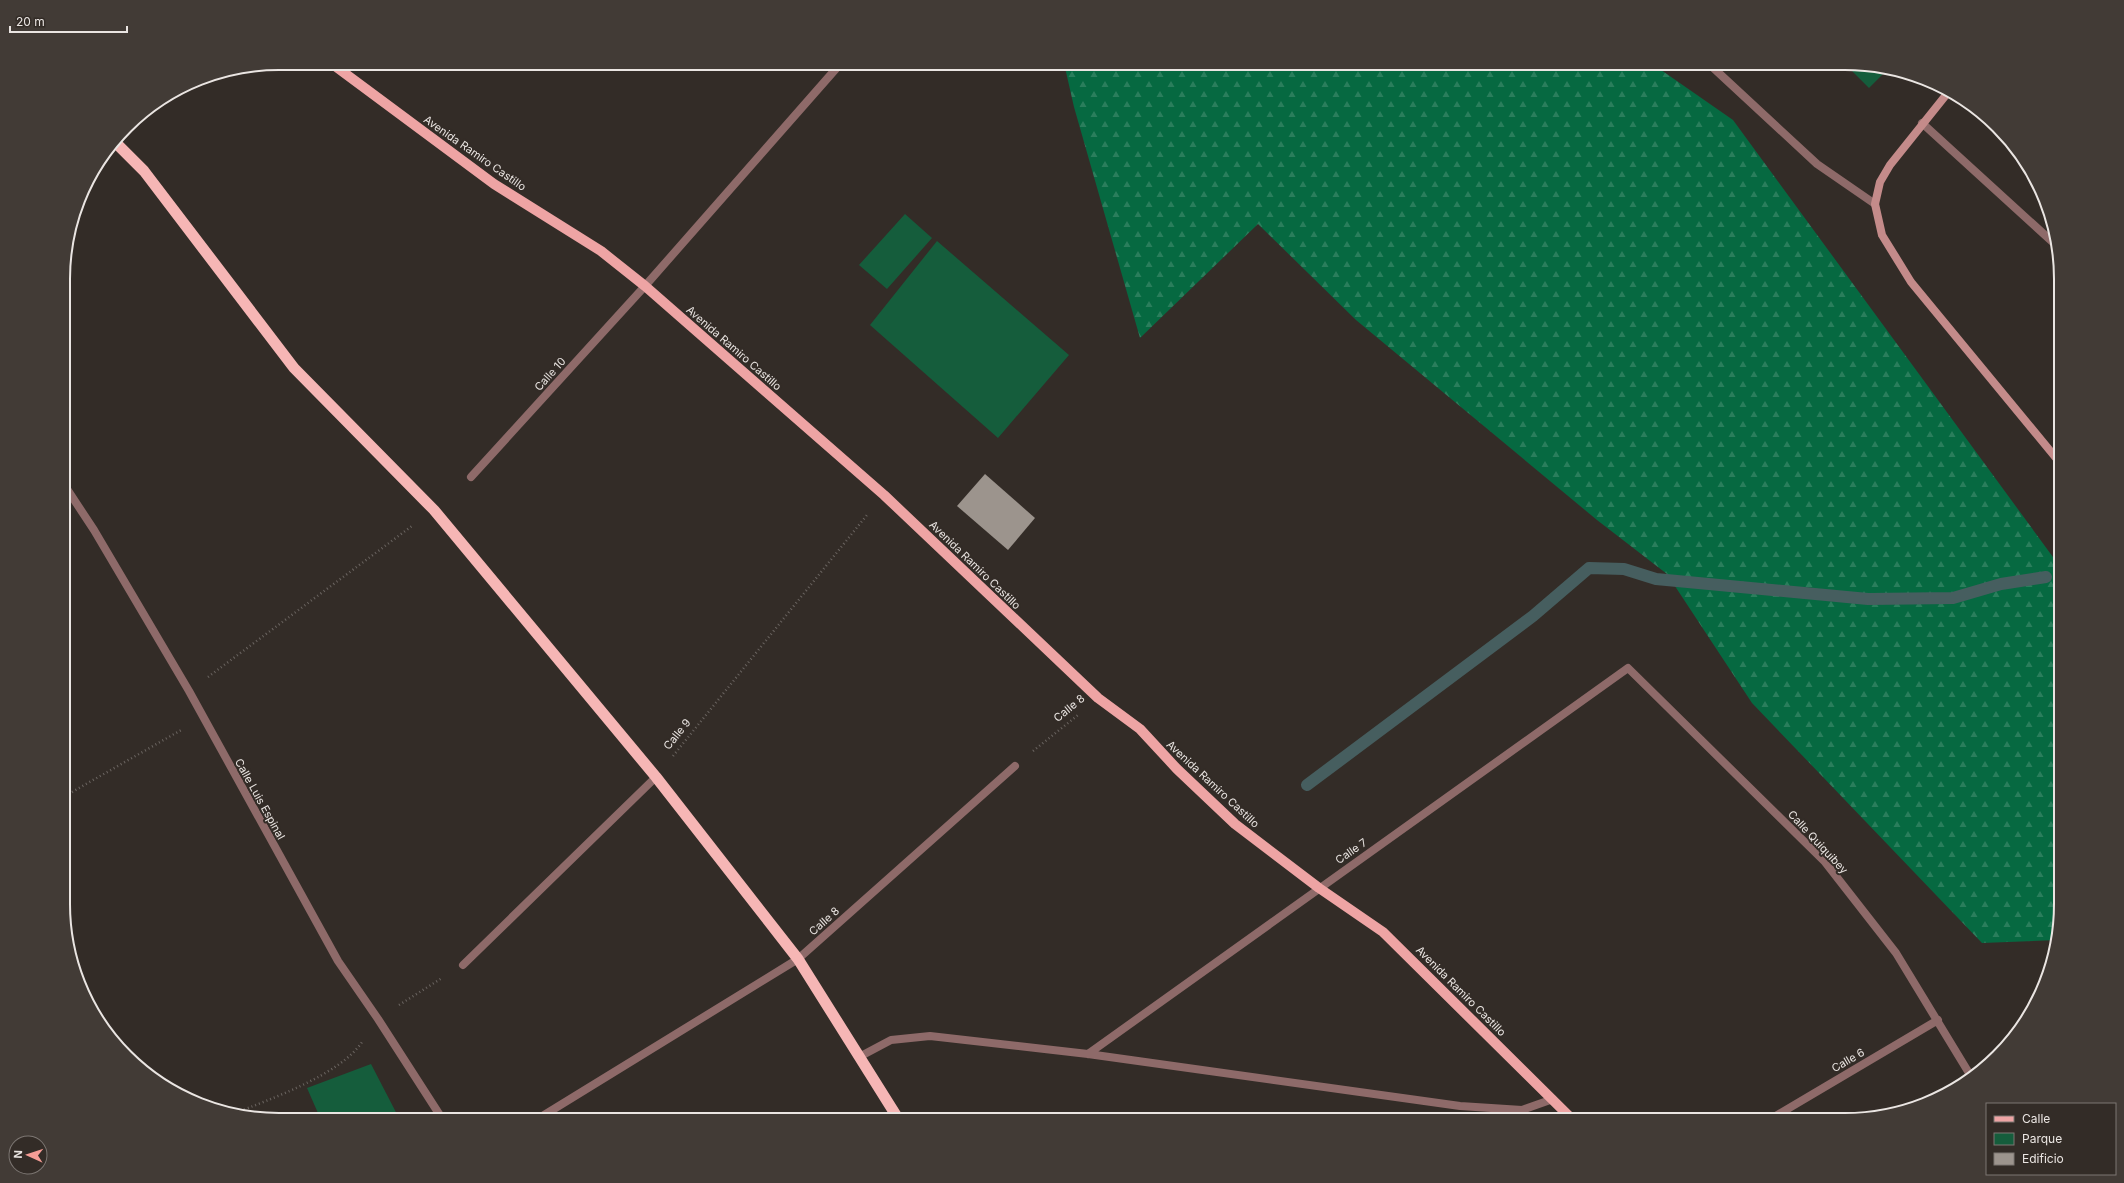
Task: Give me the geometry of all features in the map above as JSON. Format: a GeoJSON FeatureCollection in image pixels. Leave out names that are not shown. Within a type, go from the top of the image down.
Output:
{"type":"FeatureCollection","features":[{"type":"Feature","properties":{"kind":"highway"},"geometry":{"type":"LineString","coordinates":[[118,145],[144,171],[294,368],[434,510],[656,777],[798,959],[895,1113]]}},
{"type":"Feature","properties":{"kind":"main road","name":"Avenida Ramiro Castillo"},"geometry":{"type":"LineString","coordinates":[[340,70],[494,184],[600,251],[645,286],[884,494],[1098,698],[1140,729],[1177,768],[1235,824],[1319,888],[1383,932],[1566,1113]]}},
{"type":"Feature","properties":{"kind":"main road"},"geometry":{"type":"LineString","coordinates":[[1945,96],[1890,165],[1880,182],[1875,204],[1882,235],[1911,282],[2054,457]]}},
{"type":"Feature","properties":{"kind":"street","name":"Calle 10"},"geometry":{"type":"LineString","coordinates":[[471,477],[645,286],[835,70]]}},
{"type":"Feature","properties":{"kind":"street"},"geometry":{"type":"LineString","coordinates":[[1716,70],[1818,164],[1875,204]]}},
{"type":"Feature","properties":{"kind":"street"},"geometry":{"type":"LineString","coordinates":[[1922,123],[2050,240]]}},
{"type":"Feature","properties":{"kind":"street","name":"Calle Luis Espinal"},"geometry":{"type":"LineString","coordinates":[[70,494],[94,530],[189,691],[202,718],[338,961],[378,1019],[438,1113]]}},
{"type":"Feature","properties":{"kind":"street","name":"Calle 7"},"geometry":{"type":"LineString","coordinates":[[1088,1054],[1628,668]]}},
{"type":"Feature","properties":{"kind":"street","name":"Calle Quiquibey"},"geometry":{"type":"LineString","coordinates":[[1628,668],[1825,862],[1896,953],[1969,1072]]}},
{"type":"Feature","properties":{"kind":"street","name":"Calle 8"},"geometry":{"type":"LineString","coordinates":[[547,1113],[798,959],[1015,766]]}},
{"type":"Feature","properties":{"kind":"street"},"geometry":{"type":"LineString","coordinates":[[463,965],[656,777]]}},
{"type":"Feature","properties":{"kind":"street","name":"Calle 6"},"geometry":{"type":"LineString","coordinates":[[1781,1113],[1938,1020]]}},
{"type":"Feature","properties":{"kind":"street"},"geometry":{"type":"LineString","coordinates":[[859,1057],[891,1040],[930,1036],[1088,1054],[1460,1106],[1522,1110],[1553,1099]]}},
{"type":"Feature","properties":{"kind":"path","name":"Calle 9"},"geometry":{"type":"LineString","coordinates":[[656,777],[884,494]]}},
{"type":"Feature","properties":{"kind":"path"},"geometry":{"type":"LineString","coordinates":[[189,691],[434,510]]}},
{"type":"Feature","properties":{"kind":"path","name":"Calle 8"},"geometry":{"type":"LineString","coordinates":[[1015,766],[1098,698]]}},
{"type":"Feature","properties":{"kind":"path"},"geometry":{"type":"LineString","coordinates":[[70,793],[202,718]]}},
{"type":"Feature","properties":{"kind":"path"},"geometry":{"type":"LineString","coordinates":[[243,1110],[314,1080],[356,1051],[378,1019],[463,965]]}},
{"type":"Feature","properties":{"kind":"green space"},"geometry":{"type":"Polygon","coordinates":[[[1066,70],[1661,70],[1733,120],[2054,558],[2054,918],[2051,940],[1982,943],[1752,703],[1667,574],[1597,520],[1356,320],[1258,224],[1140,338],[1074,107],[1066,70]]]}},
{"type":"Feature","properties":{"kind":"green space"},"geometry":{"type":"Polygon","coordinates":[[[1851,70],[1883,74],[1869,88],[1851,70]]]}},
{"type":"Feature","properties":{"kind":"green space"},"geometry":{"type":"Polygon","coordinates":[[[905,214],[932,238],[887,289],[859,265],[905,214]]]}},
{"type":"Feature","properties":{"kind":"green space"},"geometry":{"type":"Polygon","coordinates":[[[937,241],[1069,355],[998,438],[870,325],[937,241]]]}},
{"type":"Feature","properties":{"kind":"green space"},"geometry":{"type":"Polygon","coordinates":[[[371,1064],[396,1113],[318,1113],[307,1088],[371,1064]]]}},
{"type":"Feature","properties":{"kind":"building"},"geometry":{"type":"Polygon","coordinates":[[[985,474],[1035,518],[1008,550],[957,506],[985,474]]]}},
{"type":"Feature","properties":{"kind":"waterway"},"geometry":{"type":"LineString","coordinates":[[1307,785],[1533,616],[1589,568],[1624,569],[1656,579],[1868,599],[1953,598],[2001,584],[2046,577]]}}]}
